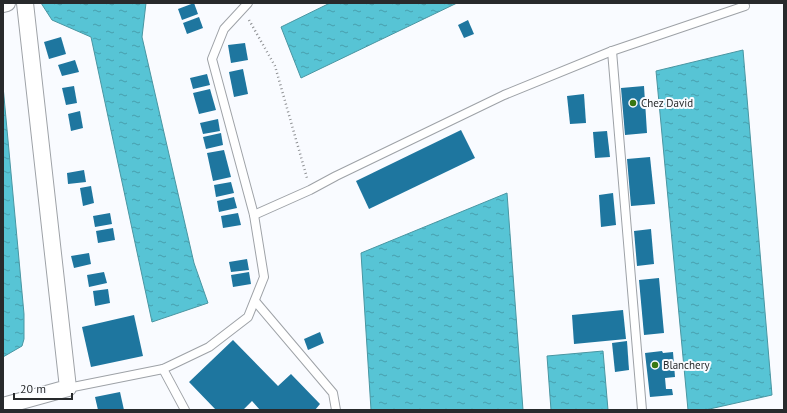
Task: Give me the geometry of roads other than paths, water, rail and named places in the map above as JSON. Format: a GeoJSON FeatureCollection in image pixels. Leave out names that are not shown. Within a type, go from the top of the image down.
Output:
{"type":"FeatureCollection","features":[{"type":"Feature","properties":{"kind":"street"},"geometry":{"type":"LineString","coordinates":[[3,4],[7,3]]}},
{"type":"Feature","properties":{"kind":"street"},"geometry":{"type":"LineString","coordinates":[[3,406],[68,388],[25,3]]}},
{"type":"Feature","properties":{"kind":"lane"},"geometry":{"type":"LineString","coordinates":[[68,388],[163,369],[209,347],[248,317],[264,277],[254,215],[212,60],[224,29],[245,6]]}},
{"type":"Feature","properties":{"kind":"lane"},"geometry":{"type":"LineString","coordinates":[[254,215],[310,190],[504,95],[612,51],[745,6]]}},
{"type":"Feature","properties":{"kind":"lane"},"geometry":{"type":"LineString","coordinates":[[612,51],[642,410]]}},
{"type":"Feature","properties":{"kind":"lane"},"geometry":{"type":"LineString","coordinates":[[255,301],[334,393],[336,410]]}},
{"type":"Feature","properties":{"kind":"lane"},"geometry":{"type":"LineString","coordinates":[[163,369],[185,410]]}},
{"type":"Feature","properties":{"kind":"water"},"geometry":{"type":"Polygon","coordinates":[[[41,3],[146,3],[142,37],[194,263],[208,303],[152,322],[91,37],[52,20],[41,3]]]}},
{"type":"Feature","properties":{"kind":"water"},"geometry":{"type":"Polygon","coordinates":[[[330,3],[457,3],[301,78],[281,27],[330,3]]]}},
{"type":"Feature","properties":{"kind":"water"},"geometry":{"type":"Polygon","coordinates":[[[743,50],[772,395],[705,410],[688,410],[656,71],[743,50]]]}},
{"type":"Feature","properties":{"kind":"water"},"geometry":{"type":"Polygon","coordinates":[[[3,86],[24,314],[24,339],[22,346],[3,357],[3,86]]]}},
{"type":"Feature","properties":{"kind":"water"},"geometry":{"type":"Polygon","coordinates":[[[507,193],[523,410],[371,410],[361,253],[507,193]]]}},
{"type":"Feature","properties":{"kind":"water"},"geometry":{"type":"Polygon","coordinates":[[[603,351],[608,410],[551,410],[547,356],[603,351]]]}},
{"type":"Feature","properties":{"kind":"place","name":"Chez David"},"geometry":{"type":"Point","coordinates":[633,103]}},
{"type":"Feature","properties":{"kind":"place","name":"Blanchery"},"geometry":{"type":"Point","coordinates":[655,365]}}]}
